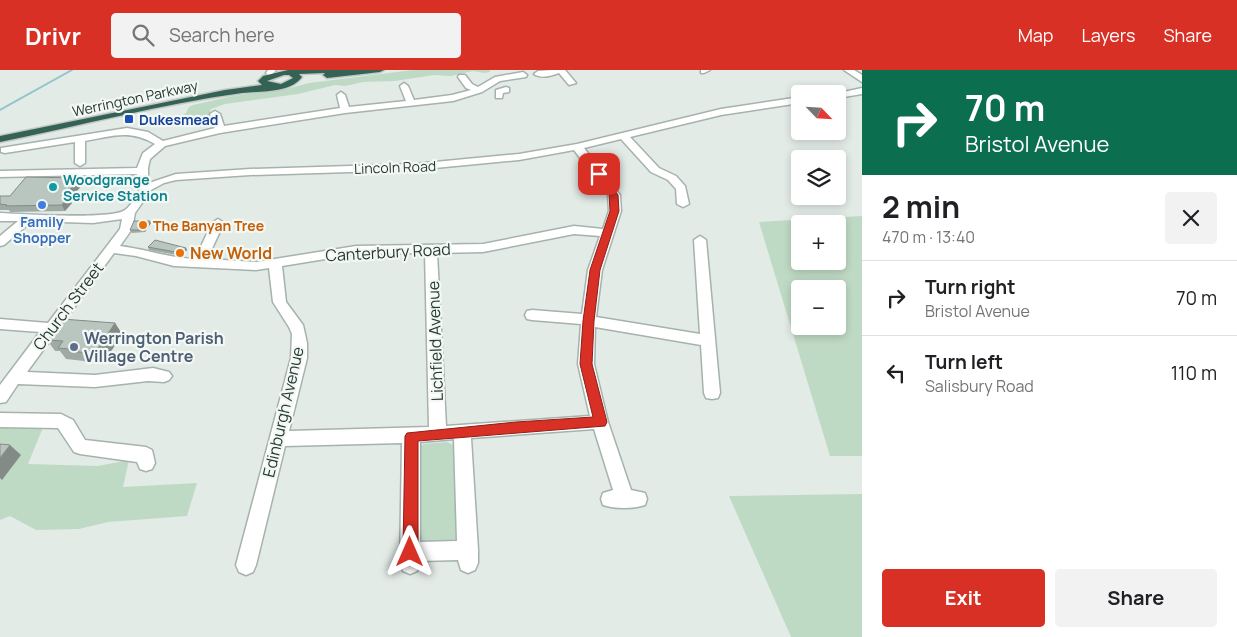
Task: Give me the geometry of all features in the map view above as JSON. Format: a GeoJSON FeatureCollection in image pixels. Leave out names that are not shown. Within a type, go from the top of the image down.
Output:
{"type":"FeatureCollection","features":[{"type":"Feature","properties":{"kind":"highway"},"geometry":{"type":"LineString","coordinates":[[275,86],[263,83],[262,79],[271,72],[337,70]]}},
{"type":"Feature","properties":{"kind":"highway"},"geometry":{"type":"LineString","coordinates":[[286,71],[298,77],[296,82],[319,76],[380,70]]}},
{"type":"Feature","properties":{"kind":"highway","name":"Werrington Parkway"},"geometry":{"type":"LineString","coordinates":[[0,134],[181,98],[262,79]]}},
{"type":"Feature","properties":{"kind":"highway","name":"Werrington Parkway"},"geometry":{"type":"LineString","coordinates":[[0,139],[225,93],[287,85],[296,82]]}},
{"type":"Feature","properties":{"kind":"street"},"geometry":{"type":"LineString","coordinates":[[538,74],[548,74],[560,70],[572,83]]}},
{"type":"Feature","properties":{"kind":"street"},"geometry":{"type":"LineString","coordinates":[[848,70],[862,79]]}},
{"type":"Feature","properties":{"kind":"street"},"geometry":{"type":"LineString","coordinates":[[343,102],[411,102],[453,98],[481,89],[498,79],[523,75]]}},
{"type":"Feature","properties":{"kind":"street"},"geometry":{"type":"LineString","coordinates":[[467,80],[469,86],[502,93]]}},
{"type":"Feature","properties":{"kind":"street"},"geometry":{"type":"LineString","coordinates":[[411,102],[405,89],[417,91]]}},
{"type":"Feature","properties":{"kind":"street"},"geometry":{"type":"LineString","coordinates":[[846,94],[862,91]]}},
{"type":"Feature","properties":{"kind":"street"},"geometry":{"type":"LineString","coordinates":[[851,93],[862,99]]}},
{"type":"Feature","properties":{"kind":"street"},"geometry":{"type":"LineString","coordinates":[[217,122],[354,99]]}},
{"type":"Feature","properties":{"kind":"street","name":"Lincoln Road"},"geometry":{"type":"LineString","coordinates":[[147,188],[168,179],[198,174],[414,168],[518,157],[577,148],[697,117],[791,101]]}},
{"type":"Feature","properties":{"kind":"street"},"geometry":{"type":"LineString","coordinates":[[0,217],[98,218],[129,213],[147,188],[143,184],[142,171],[144,159],[153,148],[227,119]]}},
{"type":"Feature","properties":{"kind":"street"},"geometry":{"type":"LineString","coordinates":[[5,150],[37,148],[80,138],[134,131],[162,144]]}},
{"type":"Feature","properties":{"kind":"street"},"geometry":{"type":"LineString","coordinates":[[624,136],[655,170],[672,178],[681,188],[683,204]]}},
{"type":"Feature","properties":{"kind":"street"},"geometry":{"type":"LineString","coordinates":[[68,161],[80,161],[80,138]]}},
{"type":"Feature","properties":{"kind":"street"},"geometry":{"type":"LineString","coordinates":[[577,148],[614,195],[615,211],[595,270],[588,321],[586,364],[600,422],[624,498]]}},
{"type":"Feature","properties":{"kind":"street"},"geometry":{"type":"LineString","coordinates":[[0,174],[142,171]]}},
{"type":"Feature","properties":{"kind":"street","name":"Church Street"},"geometry":{"type":"LineString","coordinates":[[0,397],[128,225],[129,213]]}},
{"type":"Feature","properties":{"kind":"street"},"geometry":{"type":"LineString","coordinates":[[0,242],[29,218]]}},
{"type":"Feature","properties":{"kind":"street"},"geometry":{"type":"LineString","coordinates":[[199,264],[218,223]]}},
{"type":"Feature","properties":{"kind":"street","name":"Canterbury Road"},"geometry":{"type":"LineString","coordinates":[[111,249],[136,252],[174,262],[256,266],[356,250],[490,247],[574,230],[607,233]]}},
{"type":"Feature","properties":{"kind":"street"},"geometry":{"type":"LineString","coordinates":[[700,240],[712,393]]}},
{"type":"Feature","properties":{"kind":"street","name":"Lichfield Avenue"},"geometry":{"type":"LineString","coordinates":[[432,248],[438,434]]}},
{"type":"Feature","properties":{"kind":"street","name":"Edinburgh Avenue"},"geometry":{"type":"LineString","coordinates":[[246,565],[299,358],[301,341],[298,331],[282,307],[279,299],[275,263]]}},
{"type":"Feature","properties":{"kind":"street"},"geometry":{"type":"LineString","coordinates":[[532,316],[572,318],[709,341]]}},
{"type":"Feature","properties":{"kind":"street"},"geometry":{"type":"LineString","coordinates":[[0,324],[50,328]]}},
{"type":"Feature","properties":{"kind":"street"},"geometry":{"type":"LineString","coordinates":[[15,378],[102,380],[122,379],[155,373],[164,376]]}},
{"type":"Feature","properties":{"kind":"street"},"geometry":{"type":"LineString","coordinates":[[0,420],[61,421],[67,426],[80,447],[150,457]]}},
{"type":"Feature","properties":{"kind":"street"},"geometry":{"type":"LineString","coordinates":[[277,439],[412,436],[600,422]]}},
{"type":"Feature","properties":{"kind":"street"},"geometry":{"type":"LineString","coordinates":[[412,436],[410,558],[468,557],[462,433]]}},
{"type":"Feature","properties":{"kind":"green space"},"geometry":{"type":"Polygon","coordinates":[[[413,70],[490,70],[490,72],[473,71],[451,76],[434,75],[395,81],[363,82],[345,86],[335,85],[298,94],[225,104],[211,109],[209,116],[179,122],[174,119],[186,113],[189,107],[193,105],[233,96],[286,89],[309,83],[413,70]]]}},
{"type":"Feature","properties":{"kind":"green space"},"geometry":{"type":"Polygon","coordinates":[[[862,216],[862,456],[830,456],[793,335],[846,335],[846,280],[791,280],[791,327],[759,222],[791,220],[791,270],[846,270],[846,217],[862,216]]]}},
{"type":"Feature","properties":{"kind":"green space"},"geometry":{"type":"Polygon","coordinates":[[[44,425],[28,464],[98,466],[129,460],[123,487],[197,483],[187,516],[108,522],[79,529],[36,530],[10,516],[0,520],[0,426],[44,425]]]}},
{"type":"Feature","properties":{"kind":"green space"},"geometry":{"type":"Polygon","coordinates":[[[447,442],[455,446],[461,541],[420,543],[419,446],[447,442]]]}},
{"type":"Feature","properties":{"kind":"green space"},"geometry":{"type":"Polygon","coordinates":[[[862,494],[862,637],[791,637],[729,496],[862,494]]]}},
{"type":"Feature","properties":{"kind":"building"},"geometry":{"type":"Polygon","coordinates":[[[26,177],[79,178],[64,197],[68,197],[62,205],[6,206],[0,204],[0,196],[10,196],[26,177]]]}},
{"type":"Feature","properties":{"kind":"building"},"geometry":{"type":"Polygon","coordinates":[[[134,221],[150,221],[144,230],[130,230],[134,221]]]}},
{"type":"Feature","properties":{"kind":"building"},"geometry":{"type":"Polygon","coordinates":[[[155,240],[186,248],[181,253],[148,247],[155,240]]]}},
{"type":"Feature","properties":{"kind":"building"},"geometry":{"type":"Polygon","coordinates":[[[62,319],[115,323],[95,353],[78,352],[79,350],[58,348],[63,341],[47,340],[62,319]]]}},
{"type":"Feature","properties":{"kind":"building"},"geometry":{"type":"Polygon","coordinates":[[[0,444],[10,445],[0,458],[0,444]]]}},
{"type":"Feature","properties":{"kind":"waterway"},"geometry":{"type":"LineString","coordinates":[[0,110],[72,70]]}},
{"type":"Feature","properties":{"kind":"place","name":"Dukesmead"},"geometry":{"type":"Point","coordinates":[129,119]}},
{"type":"Feature","properties":{"kind":"place","name":"Woodgrange Service Station"},"geometry":{"type":"Point","coordinates":[53,187]}},
{"type":"Feature","properties":{"kind":"place","name":"Family Shopper"},"geometry":{"type":"Point","coordinates":[42,205]}},
{"type":"Feature","properties":{"kind":"place","name":"The Banyan Tree"},"geometry":{"type":"Point","coordinates":[143,225]}},
{"type":"Feature","properties":{"kind":"place","name":"New World"},"geometry":{"type":"Point","coordinates":[180,253]}},
{"type":"Feature","properties":{"kind":"place","name":"Werrington Parish Village Centre"},"geometry":{"type":"Point","coordinates":[74,347]}},
{"type":"Feature","properties":{"kind":"route"},"geometry":{"type":"LineString","coordinates":[[410,552],[412,436],[600,422],[586,364],[588,321],[595,270],[615,211],[614,195],[599,174]]}}]}
